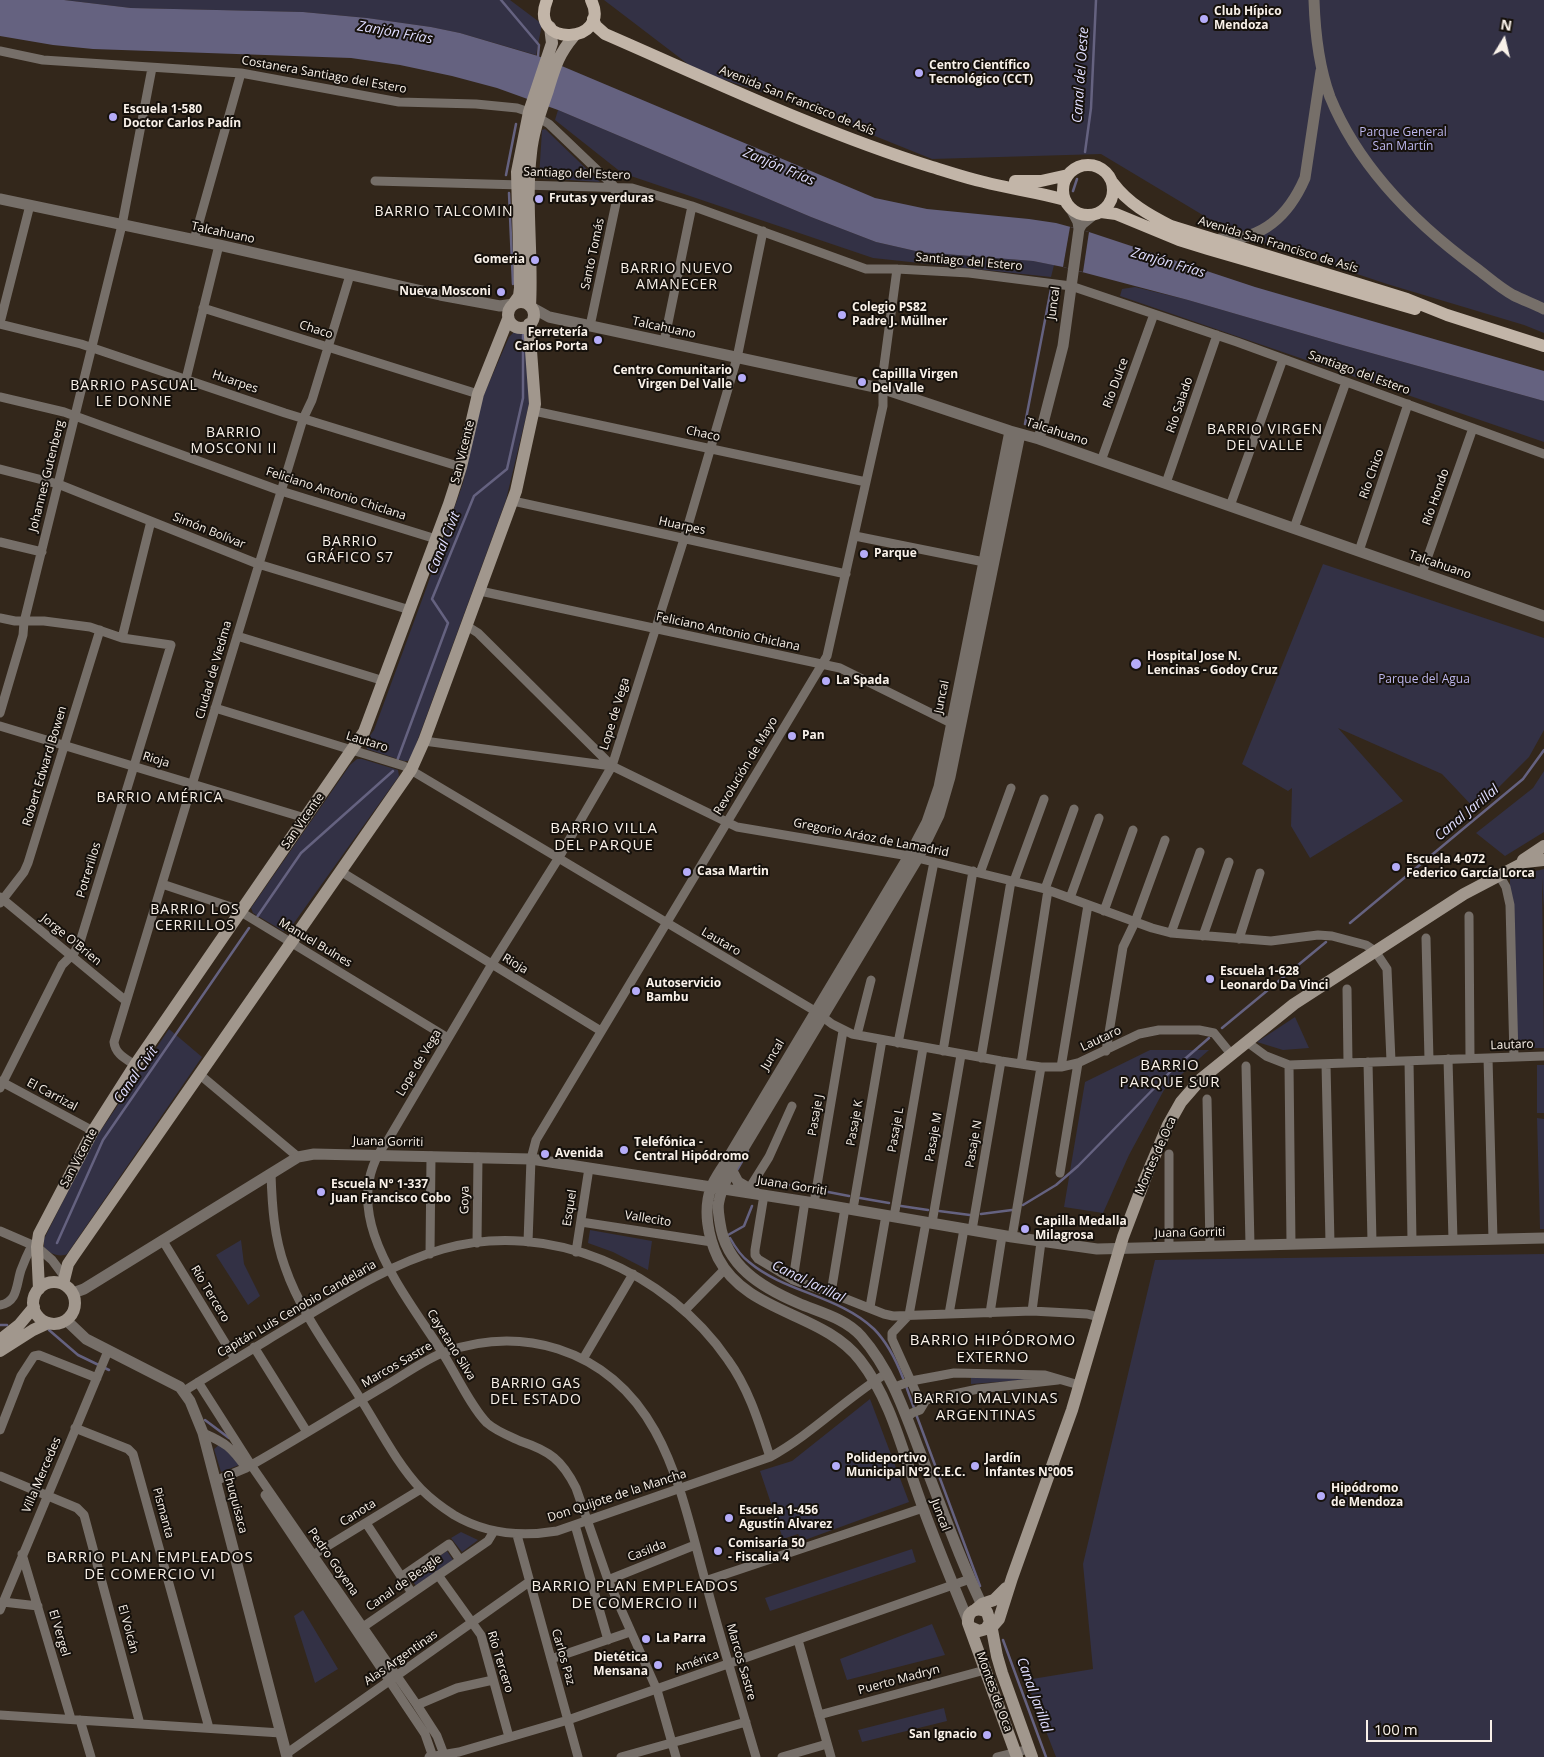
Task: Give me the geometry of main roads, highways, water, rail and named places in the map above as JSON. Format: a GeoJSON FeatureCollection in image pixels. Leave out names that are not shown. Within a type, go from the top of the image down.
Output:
{"type":"FeatureCollection","features":[{"type":"Feature","properties":{"kind":"main road"},"geometry":{"type":"LineString","coordinates":[[530,323],[526,326],[513,326],[508,318],[508,309],[519,296],[523,185],[530,155],[536,109],[552,61],[550,27],[538,0]]}},
{"type":"Feature","properties":{"kind":"main road"},"geometry":{"type":"LineString","coordinates":[[544,14],[547,0]]}},
{"type":"Feature","properties":{"kind":"main road"},"geometry":{"type":"LineString","coordinates":[[552,61],[560,55],[577,35],[586,30],[593,19],[594,11],[591,0]]}},
{"type":"Feature","properties":{"kind":"main road","name":"Avenida San Francisco de Asís"},"geometry":{"type":"LineString","coordinates":[[593,19],[596,26],[605,34],[769,106],[931,166],[982,182],[1030,190],[1068,204]]}},
{"type":"Feature","properties":{"kind":"main road","name":"Avenida San Francisco de Asís"},"geometry":{"type":"LineString","coordinates":[[550,27],[561,35],[577,35],[627,44]]}},
{"type":"Feature","properties":{"kind":"main road"},"geometry":{"type":"LineString","coordinates":[[1081,166],[1097,167],[1109,176],[1112,184],[1114,191],[1111,201],[1097,214],[1076,212],[1068,204],[1063,192],[1064,183],[1068,176],[1081,166]]}},
{"type":"Feature","properties":{"kind":"main road","name":"Avenida San Francisco de Asís"},"geometry":{"type":"LineString","coordinates":[[960,175],[1029,182],[1068,176]]}},
{"type":"Feature","properties":{"kind":"main road","name":"Avenida San Francisco de Asís"},"geometry":{"type":"LineString","coordinates":[[1112,184],[1124,197],[1149,215],[1171,226],[1408,299],[1446,315],[1544,346]]}},
{"type":"Feature","properties":{"kind":"main road"},"geometry":{"type":"LineString","coordinates":[[63,1280],[68,1264],[74,1255],[411,770],[424,741],[513,501],[534,411],[535,398],[530,323],[534,315],[531,306],[531,280],[523,185]]}},
{"type":"Feature","properties":{"kind":"main road","name":"Avenida San Francisco de Asís"},"geometry":{"type":"LineString","coordinates":[[1097,214],[1116,214],[1179,240],[1404,307],[1446,315]]}},
{"type":"Feature","properties":{"kind":"main road"},"geometry":{"type":"LineString","coordinates":[[514,304],[523,302],[531,306]]}},
{"type":"Feature","properties":{"kind":"main road","name":"San Vicente"},"geometry":{"type":"LineString","coordinates":[[39,1289],[34,1246],[92,1131],[135,1065],[353,750],[368,725],[461,467],[478,394],[508,318]]}},
{"type":"Feature","properties":{"kind":"main road","name":"Montes de Oca"},"geometry":{"type":"LineString","coordinates":[[1500,875],[1544,846]]}},
{"type":"Feature","properties":{"kind":"main road","name":"Montes de Oca"},"geometry":{"type":"LineString","coordinates":[[985,1616],[999,1619],[1009,1584],[1072,1410],[1119,1248],[1145,1179],[1168,1125],[1181,1102],[1201,1079],[1294,1004],[1464,894],[1525,862],[1544,860]]}},
{"type":"Feature","properties":{"kind":"main road"},"geometry":{"type":"LineString","coordinates":[[63,1280],[73,1293],[75,1306],[66,1320],[55,1324],[48,1323],[39,1317],[34,1307],[34,1297],[39,1289],[50,1282],[63,1280]]}},
{"type":"Feature","properties":{"kind":"main road"},"geometry":{"type":"LineString","coordinates":[[0,1340],[19,1325],[34,1307]]}},
{"type":"Feature","properties":{"kind":"main road"},"geometry":{"type":"LineString","coordinates":[[0,1352],[33,1330],[48,1323]]}},
{"type":"Feature","properties":{"kind":"main road","name":"Montes de Oca"},"geometry":{"type":"LineString","coordinates":[[1009,1584],[994,1600],[985,1616],[1030,1753]]}},
{"type":"Feature","properties":{"kind":"main road"},"geometry":{"type":"LineString","coordinates":[[970,1613],[985,1616],[979,1631],[969,1624],[970,1613]]}},
{"type":"Feature","properties":{"kind":"main road","name":"Montes de Oca"},"geometry":{"type":"LineString","coordinates":[[969,1624],[1016,1755]]}},
{"type":"Feature","properties":{"kind":"water","name":"Zanjón Frías"},"geometry":{"type":"Polygon","coordinates":[[[0,0],[64,0],[131,8],[303,12],[367,18],[460,33],[538,56],[875,198],[927,209],[1056,223],[1089,232],[1255,287],[1544,371],[1544,401],[1188,300],[1063,267],[1033,261],[920,252],[876,242],[811,217],[558,110],[497,88],[452,76],[400,65],[351,58],[93,49],[53,45],[0,36],[0,0]]]}},
{"type":"Feature","properties":{"kind":"waterway","name":"Canal Civit"},"geometry":{"type":"LineString","coordinates":[[501,0],[539,45],[538,56]]}},
{"type":"Feature","properties":{"kind":"waterway","name":"Canal del Oeste"},"geometry":{"type":"LineString","coordinates":[[1085,152],[1091,108],[1096,0]]}},
{"type":"Feature","properties":{"kind":"waterway","name":"Canal Civit"},"geometry":{"type":"LineString","coordinates":[[506,175],[516,124]]}},
{"type":"Feature","properties":{"kind":"waterway"},"geometry":{"type":"LineString","coordinates":[[1073,191],[1077,179]]}},
{"type":"Feature","properties":{"kind":"waterway","name":"Canal Civit"},"geometry":{"type":"LineString","coordinates":[[509,193],[513,284]]}},
{"type":"Feature","properties":{"kind":"waterway","name":"Canal del Oeste"},"geometry":{"type":"LineString","coordinates":[[1025,424],[1051,289]]}},
{"type":"Feature","properties":{"kind":"waterway","name":"Canal Civit"},"geometry":{"type":"LineString","coordinates":[[397,761],[448,623],[432,599],[474,496],[507,469],[523,398],[523,335]]}},
{"type":"Feature","properties":{"kind":"waterway","name":"Canal Jarillal"},"geometry":{"type":"LineString","coordinates":[[1350,923],[1523,779],[1544,750]]}},
{"type":"Feature","properties":{"kind":"waterway","name":"Canal Civit"},"geometry":{"type":"LineString","coordinates":[[257,917],[301,853],[393,771]]}},
{"type":"Feature","properties":{"kind":"waterway","name":"Canal Civit"},"geometry":{"type":"LineString","coordinates":[[57,1243],[103,1140],[249,928]]}},
{"type":"Feature","properties":{"kind":"waterway","name":"Canal Jarillal"},"geometry":{"type":"LineString","coordinates":[[1222,1028],[1326,942]]}},
{"type":"Feature","properties":{"kind":"waterway"},"geometry":{"type":"LineString","coordinates":[[1023,1205],[1056,1185],[1078,1166],[1171,1071],[1209,1038]]}},
{"type":"Feature","properties":{"kind":"waterway"},"geometry":{"type":"LineString","coordinates":[[737,1170],[748,1151]]}},
{"type":"Feature","properties":{"kind":"waterway"},"geometry":{"type":"LineString","coordinates":[[784,1184],[812,1189]]}},
{"type":"Feature","properties":{"kind":"waterway"},"geometry":{"type":"LineString","coordinates":[[823,1191],[849,1196]]}},
{"type":"Feature","properties":{"kind":"waterway"},"geometry":{"type":"LineString","coordinates":[[860,1198],[889,1203]]}},
{"type":"Feature","properties":{"kind":"waterway","name":"Canal Jarillal"},"geometry":{"type":"LineString","coordinates":[[728,1235],[744,1226],[752,1206]]}},
{"type":"Feature","properties":{"kind":"waterway"},"geometry":{"type":"LineString","coordinates":[[901,1206],[928,1210]]}},
{"type":"Feature","properties":{"kind":"waterway"},"geometry":{"type":"LineString","coordinates":[[981,1214],[1012,1210]]}},
{"type":"Feature","properties":{"kind":"waterway"},"geometry":{"type":"LineString","coordinates":[[939,1211],[970,1215]]}},
{"type":"Feature","properties":{"kind":"waterway","name":"Canal Jarillal"},"geometry":{"type":"LineString","coordinates":[[730,1238],[743,1257],[763,1272],[845,1309],[874,1329],[887,1346],[903,1378]]}},
{"type":"Feature","properties":{"kind":"waterway","name":"Canal Civit"},"geometry":{"type":"LineString","coordinates":[[0,1325],[7,1325]]}},
{"type":"Feature","properties":{"kind":"waterway","name":"Canal Civit"},"geometry":{"type":"LineString","coordinates":[[49,1330],[78,1355],[109,1370]]}},
{"type":"Feature","properties":{"kind":"waterway"},"geometry":{"type":"LineString","coordinates":[[906,1386],[914,1408]]}},
{"type":"Feature","properties":{"kind":"waterway","name":"Canal Jarillal"},"geometry":{"type":"LineString","coordinates":[[916,1414],[980,1586]]}},
{"type":"Feature","properties":{"kind":"waterway","name":"Canal Civit"},"geometry":{"type":"LineString","coordinates":[[205,1420],[229,1438]]}},
{"type":"Feature","properties":{"kind":"waterway","name":"Canal Jarillal"},"geometry":{"type":"LineString","coordinates":[[1003,1640],[1046,1757]]}},
{"type":"Feature","properties":{"kind":"place","name":"Club Hípico Mendoza"},"geometry":{"type":"Point","coordinates":[1204,19]}},
{"type":"Feature","properties":{"kind":"place","name":"Centro Científico Tecnológico (CCT)"},"geometry":{"type":"Point","coordinates":[919,73]}},
{"type":"Feature","properties":{"kind":"place","name":"Escuela 1-580 Doctor Carlos Padín"},"geometry":{"type":"Point","coordinates":[113,117]}},
{"type":"Feature","properties":{"kind":"place","name":"Frutas y verduras"},"geometry":{"type":"Point","coordinates":[539,199]}},
{"type":"Feature","properties":{"kind":"place","name":"Gomeria"},"geometry":{"type":"Point","coordinates":[535,260]}},
{"type":"Feature","properties":{"kind":"place","name":"Nueva Mosconi"},"geometry":{"type":"Point","coordinates":[501,292]}},
{"type":"Feature","properties":{"kind":"place","name":"Colegio PS82 Padre J. Müllner"},"geometry":{"type":"Point","coordinates":[842,315]}},
{"type":"Feature","properties":{"kind":"place","name":"Ferretería Carlos Porta"},"geometry":{"type":"Point","coordinates":[598,340]}},
{"type":"Feature","properties":{"kind":"place","name":"Centro Comunitario Virgen Del Valle"},"geometry":{"type":"Point","coordinates":[742,378]}},
{"type":"Feature","properties":{"kind":"place","name":"Capillla Virgen Del Valle"},"geometry":{"type":"Point","coordinates":[862,382]}},
{"type":"Feature","properties":{"kind":"place","name":"Parque"},"geometry":{"type":"Point","coordinates":[864,554]}},
{"type":"Feature","properties":{"kind":"place","name":"Hospital Jose N. Lencinas - Godoy Cruz"},"geometry":{"type":"Point","coordinates":[1136,664]}},
{"type":"Feature","properties":{"kind":"place","name":"La Spada"},"geometry":{"type":"Point","coordinates":[826,681]}},
{"type":"Feature","properties":{"kind":"place","name":"Pan"},"geometry":{"type":"Point","coordinates":[792,736]}},
{"type":"Feature","properties":{"kind":"place","name":"Escuela 4-072 Federico García Lorca"},"geometry":{"type":"Point","coordinates":[1396,867]}},
{"type":"Feature","properties":{"kind":"place","name":"Casa Martin"},"geometry":{"type":"Point","coordinates":[687,872]}},
{"type":"Feature","properties":{"kind":"place","name":"Escuela 1-628 Leonardo Da Vinci"},"geometry":{"type":"Point","coordinates":[1210,979]}},
{"type":"Feature","properties":{"kind":"place","name":"Autoservicio Bambu"},"geometry":{"type":"Point","coordinates":[636,991]}},
{"type":"Feature","properties":{"kind":"place","name":"Telefónica - Central Hipódromo"},"geometry":{"type":"Point","coordinates":[624,1150]}},
{"type":"Feature","properties":{"kind":"place","name":"Avenida"},"geometry":{"type":"Point","coordinates":[545,1154]}},
{"type":"Feature","properties":{"kind":"place","name":"Escuela N° 1-337 Juan Francisco Cobo"},"geometry":{"type":"Point","coordinates":[321,1192]}},
{"type":"Feature","properties":{"kind":"place","name":"Capilla Medalla Milagrosa"},"geometry":{"type":"Point","coordinates":[1025,1229]}},
{"type":"Feature","properties":{"kind":"place","name":"Polideportivo Municipal N°2 C.E.C."},"geometry":{"type":"Point","coordinates":[836,1466]}},
{"type":"Feature","properties":{"kind":"place","name":"Jardín Infantes N°005"},"geometry":{"type":"Point","coordinates":[975,1466]}},
{"type":"Feature","properties":{"kind":"place","name":"Hipódromo de Mendoza"},"geometry":{"type":"Point","coordinates":[1321,1496]}},
{"type":"Feature","properties":{"kind":"place","name":"Escuela 1-456 Agustín Alvarez"},"geometry":{"type":"Point","coordinates":[729,1518]}},
{"type":"Feature","properties":{"kind":"place","name":"Comisaría 50 - Fiscalia 4"},"geometry":{"type":"Point","coordinates":[718,1551]}},
{"type":"Feature","properties":{"kind":"place","name":"La Parra"},"geometry":{"type":"Point","coordinates":[646,1639]}},
{"type":"Feature","properties":{"kind":"place","name":"Dietética Mensana"},"geometry":{"type":"Point","coordinates":[658,1665]}},
{"type":"Feature","properties":{"kind":"place","name":"San Ignacio"},"geometry":{"type":"Point","coordinates":[987,1735]}},
{"type":"Feature","properties":{"kind":"district","name":"BARRIO TALCOMIN"},"geometry":{"type":"Point","coordinates":[444,212]}},
{"type":"Feature","properties":{"kind":"district","name":"BARRIO NUEVO AMANECER"},"geometry":{"type":"Point","coordinates":[677,278]}},
{"type":"Feature","properties":{"kind":"district","name":"BARRIO PASCUAL LE DONNE"},"geometry":{"type":"Point","coordinates":[134,394]}},
{"type":"Feature","properties":{"kind":"district","name":"BARRIO VIRGEN DEL VALLE"},"geometry":{"type":"Point","coordinates":[1265,438]}},
{"type":"Feature","properties":{"kind":"district","name":"BARRIO MOSCONI II"},"geometry":{"type":"Point","coordinates":[234,442]}},
{"type":"Feature","properties":{"kind":"district","name":"BARRIO GRÁFICO S7"},"geometry":{"type":"Point","coordinates":[350,550]}},
{"type":"Feature","properties":{"kind":"district","name":"BARRIO AMÉRICA"},"geometry":{"type":"Point","coordinates":[160,798]}},
{"type":"Feature","properties":{"kind":"district","name":"BARRIO VILLA DEL PARQUE"},"geometry":{"type":"Point","coordinates":[604,838]}},
{"type":"Feature","properties":{"kind":"district","name":"BARRIO LOS CERRILLOS"},"geometry":{"type":"Point","coordinates":[195,918]}},
{"type":"Feature","properties":{"kind":"district","name":"BARRIO PARQUE SUR"},"geometry":{"type":"Point","coordinates":[1170,1074]}},
{"type":"Feature","properties":{"kind":"district","name":"BARRIO HIPÓDROMO EXTERNO"},"geometry":{"type":"Point","coordinates":[993,1350]}},
{"type":"Feature","properties":{"kind":"district","name":"BARRIO GAS DEL ESTADO"},"geometry":{"type":"Point","coordinates":[536,1392]}},
{"type":"Feature","properties":{"kind":"district","name":"BARRIO MALVINAS ARGENTINAS"},"geometry":{"type":"Point","coordinates":[986,1408]}},
{"type":"Feature","properties":{"kind":"district","name":"BARRIO PLAN EMPLEADOS DE COMERCIO VI"},"geometry":{"type":"Point","coordinates":[150,1566]}},
{"type":"Feature","properties":{"kind":"district","name":"BARRIO PLAN EMPLEADOS DE COMERCIO II"},"geometry":{"type":"Point","coordinates":[635,1596]}},
{"type":"Feature","properties":{"kind":"park label","name":"Parque General San Martín"},"geometry":{"type":"Point","coordinates":[1403,140]}},
{"type":"Feature","properties":{"kind":"park label","name":"Parque del Agua"},"geometry":{"type":"Point","coordinates":[1424,680]}}]}
